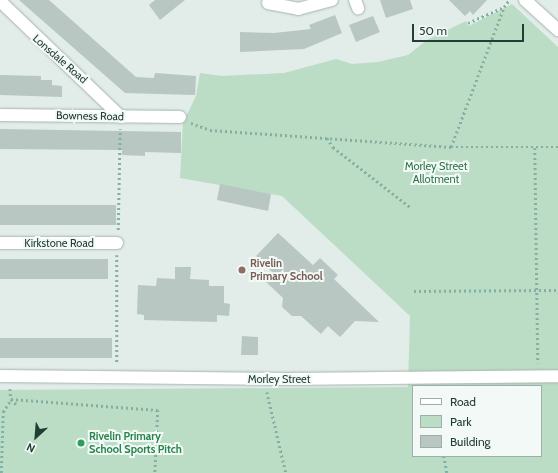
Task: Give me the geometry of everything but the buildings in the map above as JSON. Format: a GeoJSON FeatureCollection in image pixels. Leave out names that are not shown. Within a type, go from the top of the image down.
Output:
{"type":"FeatureCollection","features":[{"type":"Feature","properties":{"kind":"street"},"geometry":{"type":"LineString","coordinates":[[268,3],[298,9],[332,0]]}},
{"type":"Feature","properties":{"kind":"street"},"geometry":{"type":"LineString","coordinates":[[525,0],[558,30]]}},
{"type":"Feature","properties":{"kind":"street","name":"Lonsdale Road"},"geometry":{"type":"LineString","coordinates":[[0,1],[121,117]]}},
{"type":"Feature","properties":{"kind":"street","name":"Bowness Road"},"geometry":{"type":"LineString","coordinates":[[0,115],[180,117]]}},
{"type":"Feature","properties":{"kind":"street","name":"Kirkstone Road"},"geometry":{"type":"LineString","coordinates":[[0,243],[117,243]]}},
{"type":"Feature","properties":{"kind":"street","name":"Morley Street"},"geometry":{"type":"LineString","coordinates":[[4,376],[264,378],[558,376]]}},
{"type":"Feature","properties":{"kind":"path"},"geometry":{"type":"LineString","coordinates":[[451,147],[504,6],[509,0]]}},
{"type":"Feature","properties":{"kind":"path"},"geometry":{"type":"LineString","coordinates":[[468,23],[504,6]]}},
{"type":"Feature","properties":{"kind":"path"},"geometry":{"type":"LineString","coordinates":[[180,117],[210,130],[451,147],[558,148]]}},
{"type":"Feature","properties":{"kind":"path"},"geometry":{"type":"LineString","coordinates":[[327,138],[333,147],[410,207]]}},
{"type":"Feature","properties":{"kind":"path"},"geometry":{"type":"LineString","coordinates":[[535,148],[538,376]]}},
{"type":"Feature","properties":{"kind":"path"},"geometry":{"type":"LineString","coordinates":[[414,291],[558,290]]}},
{"type":"Feature","properties":{"kind":"path"},"geometry":{"type":"LineString","coordinates":[[4,376],[11,399],[17,405]]}},
{"type":"Feature","properties":{"kind":"path"},"geometry":{"type":"LineString","coordinates":[[264,378],[286,473]]}},
{"type":"Feature","properties":{"kind":"path"},"geometry":{"type":"LineString","coordinates":[[0,473],[3,412],[11,399]]}},
{"type":"Feature","properties":{"kind":"path"},"geometry":{"type":"LineString","coordinates":[[11,399],[158,410],[155,473]]}},
{"type":"Feature","properties":{"kind":"path"},"geometry":{"type":"LineString","coordinates":[[444,457],[447,473]]}},
{"type":"Feature","properties":{"kind":"green space","name":"Morley Street Allotment"},"geometry":{"type":"Polygon","coordinates":[[[512,4],[558,47],[558,473],[0,473],[0,390],[408,387],[410,316],[282,196],[180,178],[183,123],[196,96],[200,73],[222,76],[284,73],[336,59],[352,64],[378,62],[408,55],[427,40],[466,21],[469,26],[512,4]]]}},
{"type":"Feature","properties":{"kind":"place","name":"Rivelin Primary School"},"geometry":{"type":"Point","coordinates":[242,270]}},
{"type":"Feature","properties":{"kind":"place","name":"Rivelin Primary School Sports Pitch"},"geometry":{"type":"Point","coordinates":[81,443]}}]}
